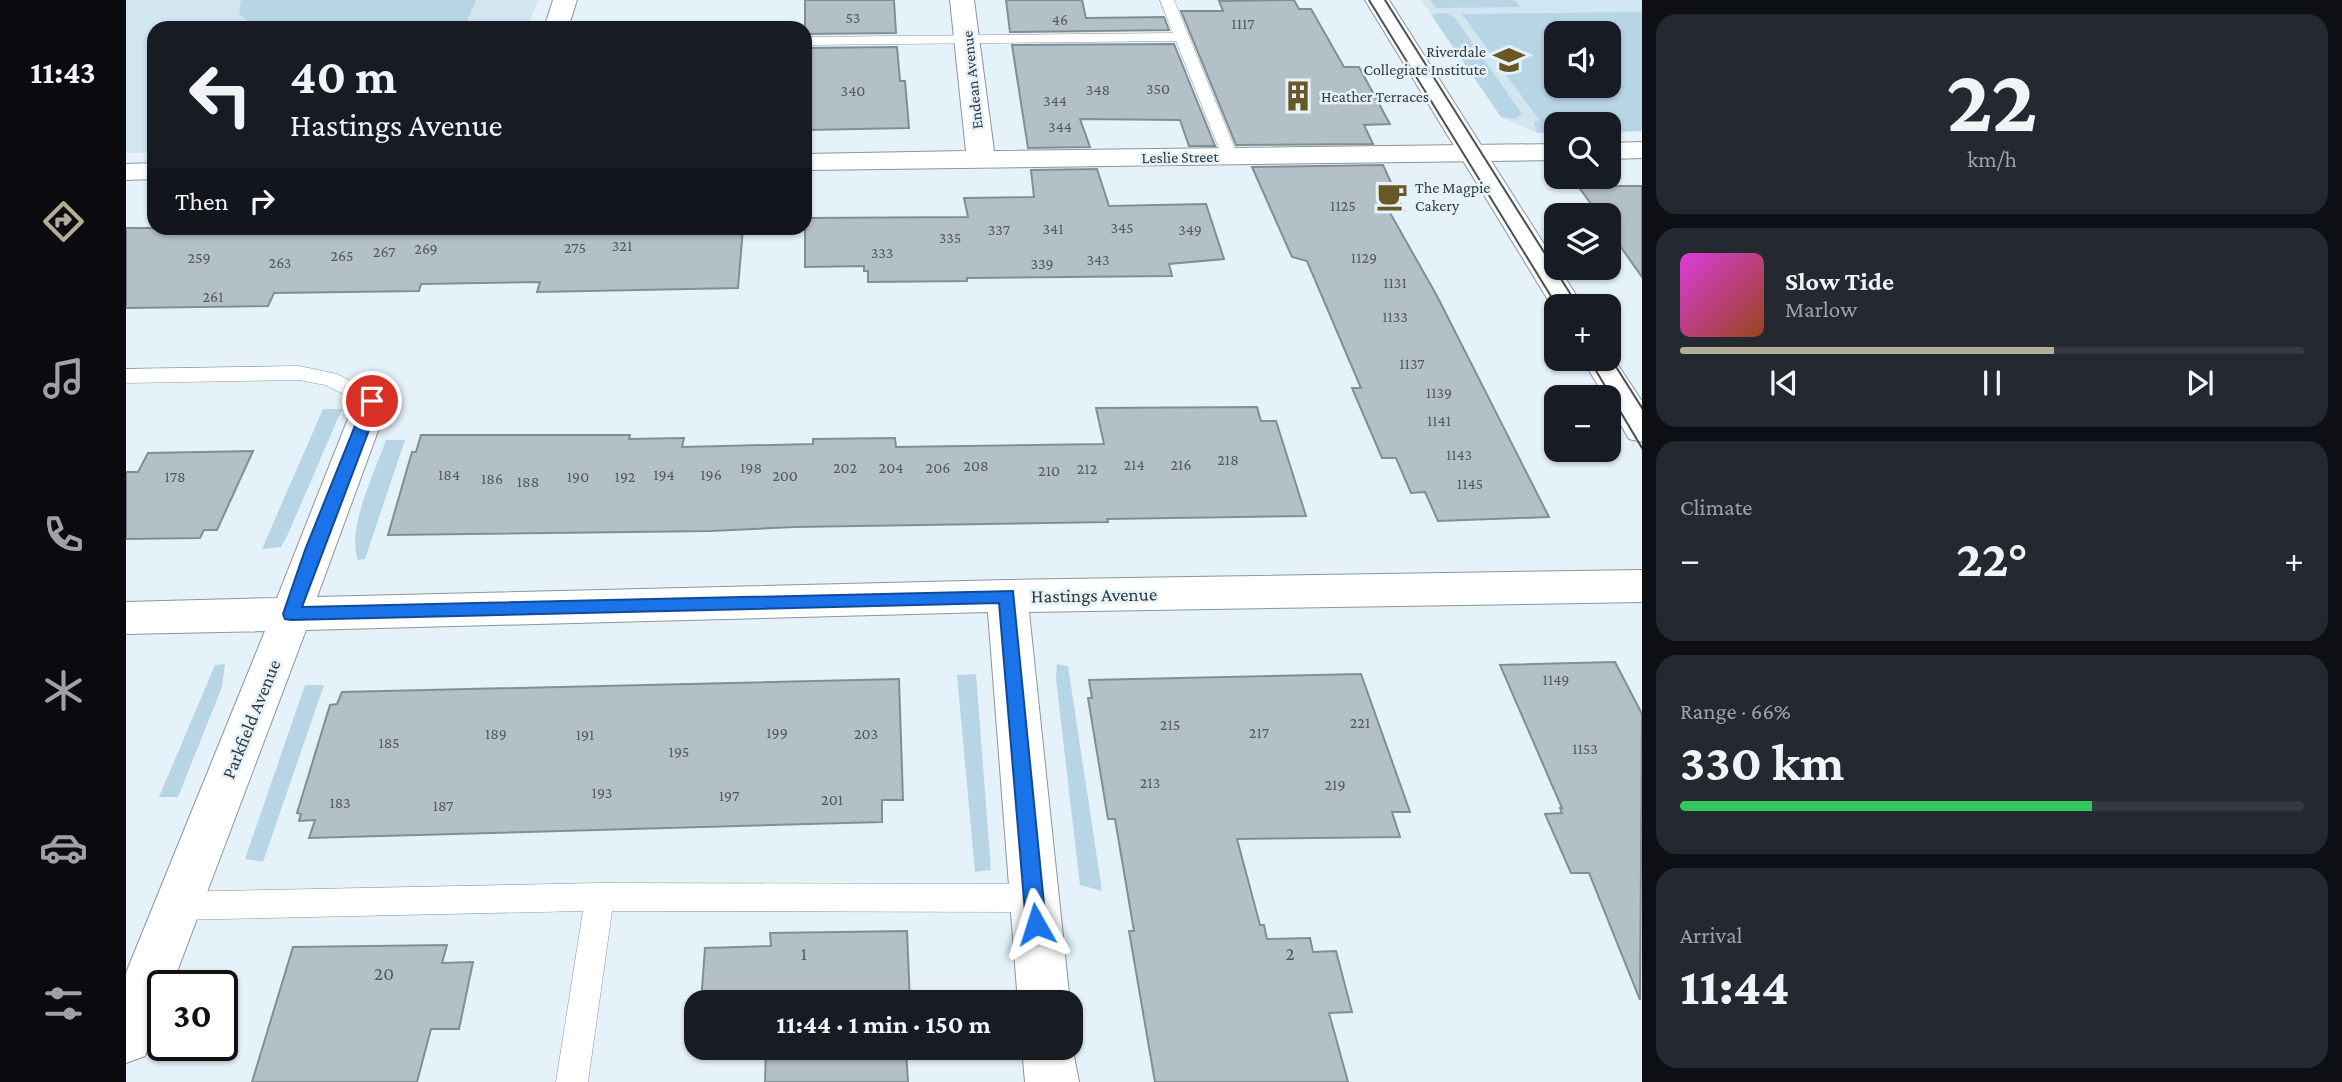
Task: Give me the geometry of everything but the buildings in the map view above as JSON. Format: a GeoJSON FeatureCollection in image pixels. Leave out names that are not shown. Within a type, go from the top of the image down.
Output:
{"type":"FeatureCollection","features":[{"type":"Feature","properties":{"kind":"street"},"geometry":{"type":"LineString","coordinates":[[558,21],[565,0]]}},
{"type":"Feature","properties":{"kind":"street","name":"Endean Avenue"},"geometry":{"type":"LineString","coordinates":[[962,0],[981,160]]}},
{"type":"Feature","properties":{"kind":"street"},"geometry":{"type":"LineString","coordinates":[[1377,0],[1560,294]]}},
{"type":"Feature","properties":{"kind":"street"},"geometry":{"type":"LineString","coordinates":[[1621,151],[1642,150]]}},
{"type":"Feature","properties":{"kind":"street","name":"Leslie Street"},"geometry":{"type":"LineString","coordinates":[[812,162],[1544,152]]}},
{"type":"Feature","properties":{"kind":"street"},"geometry":{"type":"LineString","coordinates":[[126,172],[147,172]]}},
{"type":"Feature","properties":{"kind":"street"},"geometry":{"type":"LineString","coordinates":[[1606,371],[1642,430]]}},
{"type":"Feature","properties":{"kind":"street","name":"Parkfield Avenue"},"geometry":{"type":"LineString","coordinates":[[126,1037],[276,658],[313,550],[372,401]]}},
{"type":"Feature","properties":{"kind":"street","name":"Hastings Avenue"},"geometry":{"type":"LineString","coordinates":[[126,618],[1007,596],[1642,586]]}},
{"type":"Feature","properties":{"kind":"street"},"geometry":{"type":"LineString","coordinates":[[1007,596],[1043,990]]}},
{"type":"Feature","properties":{"kind":"street"},"geometry":{"type":"LineString","coordinates":[[1049,1060],[1052,1082]]}},
{"type":"Feature","properties":{"kind":"lane"},"geometry":{"type":"LineString","coordinates":[[1167,0],[1230,156]]}},
{"type":"Feature","properties":{"kind":"lane"},"geometry":{"type":"LineString","coordinates":[[812,41],[1182,37]]}},
{"type":"Feature","properties":{"kind":"lane"},"geometry":{"type":"LineString","coordinates":[[126,376],[299,373],[330,379],[372,401]]}},
{"type":"Feature","properties":{"kind":"lane"},"geometry":{"type":"LineString","coordinates":[[572,1082],[600,897]]}},
{"type":"Feature","properties":{"kind":"lane"},"geometry":{"type":"LineString","coordinates":[[176,906],[600,897],[1033,898]]}},
{"type":"Feature","properties":{"kind":"shaded area"},"geometry":{"type":"Polygon","coordinates":[[[126,0],[538,0],[530,21],[147,21],[147,153],[126,153],[126,0]]]}},
{"type":"Feature","properties":{"kind":"shaded area"},"geometry":{"type":"Polygon","coordinates":[[[241,0],[476,0],[467,21],[248,21],[239,14],[241,0]]]}},
{"type":"Feature","properties":{"kind":"shaded area","name":"Riverdale Collegiate Institute"},"geometry":{"type":"Polygon","coordinates":[[[1421,0],[1642,0],[1642,131],[1621,132],[1621,112],[1544,112],[1544,133],[1537,133],[1501,117],[1421,0]]]}},
{"type":"Feature","properties":{"kind":"shaded area"},"geometry":{"type":"Polygon","coordinates":[[[1430,0],[1514,0],[1520,7],[1436,8],[1430,0]]]}},
{"type":"Feature","properties":{"kind":"shaded area"},"geometry":{"type":"Polygon","coordinates":[[[1642,12],[1642,131],[1621,132],[1621,112],[1544,112],[1544,133],[1537,133],[1534,123],[1539,120],[1462,14],[1642,12]]]}},
{"type":"Feature","properties":{"kind":"shaded area"},"geometry":{"type":"Polygon","coordinates":[[[1446,13],[1455,18],[1522,114],[1515,119],[1501,117],[1432,16],[1446,13]]]}},
{"type":"Feature","properties":{"kind":"shaded area"},"geometry":{"type":"Polygon","coordinates":[[[323,409],[342,409],[281,547],[262,549],[323,409]]]}},
{"type":"Feature","properties":{"kind":"shaded area"},"geometry":{"type":"Polygon","coordinates":[[[386,440],[405,440],[365,559],[358,560],[355,547],[359,517],[386,440]]]}},
{"type":"Feature","properties":{"kind":"shaded area"},"geometry":{"type":"Polygon","coordinates":[[[225,664],[222,687],[178,797],[159,797],[215,665],[225,664]]]}},
{"type":"Feature","properties":{"kind":"shaded area"},"geometry":{"type":"Polygon","coordinates":[[[1057,664],[1068,666],[1102,891],[1080,885],[1056,679],[1057,664]]]}},
{"type":"Feature","properties":{"kind":"shaded area"},"geometry":{"type":"Polygon","coordinates":[[[976,674],[991,870],[975,872],[957,675],[976,674]]]}},
{"type":"Feature","properties":{"kind":"shaded area"},"geometry":{"type":"Polygon","coordinates":[[[305,685],[324,685],[263,862],[245,859],[305,685]]]}},
{"type":"Feature","properties":{"kind":"tram line"},"geometry":{"type":"LineString","coordinates":[[1369,0],[1550,294]]}},
{"type":"Feature","properties":{"kind":"tram line"},"geometry":{"type":"LineString","coordinates":[[1385,0],[1570,294]]}},
{"type":"Feature","properties":{"kind":"tram line"},"geometry":{"type":"LineString","coordinates":[[1596,371],[1642,448]]}},
{"type":"Feature","properties":{"kind":"tram line"},"geometry":{"type":"LineString","coordinates":[[1619,371],[1642,408]]}},
{"type":"Feature","properties":{"kind":"place","name":"Riverdale Collegiate Institute"},"geometry":{"type":"Point","coordinates":[1509,60]}},
{"type":"Feature","properties":{"kind":"place","name":"Heather Terraces"},"geometry":{"type":"Point","coordinates":[1298,96]}},
{"type":"Feature","properties":{"kind":"place","name":"The Magpie Cakery"},"geometry":{"type":"Point","coordinates":[1392,196]}},
{"type":"Feature","properties":{"kind":"route"},"geometry":{"type":"LineString","coordinates":[[372,401],[313,550],[291,614],[1007,596],[1036,924]]}}]}
